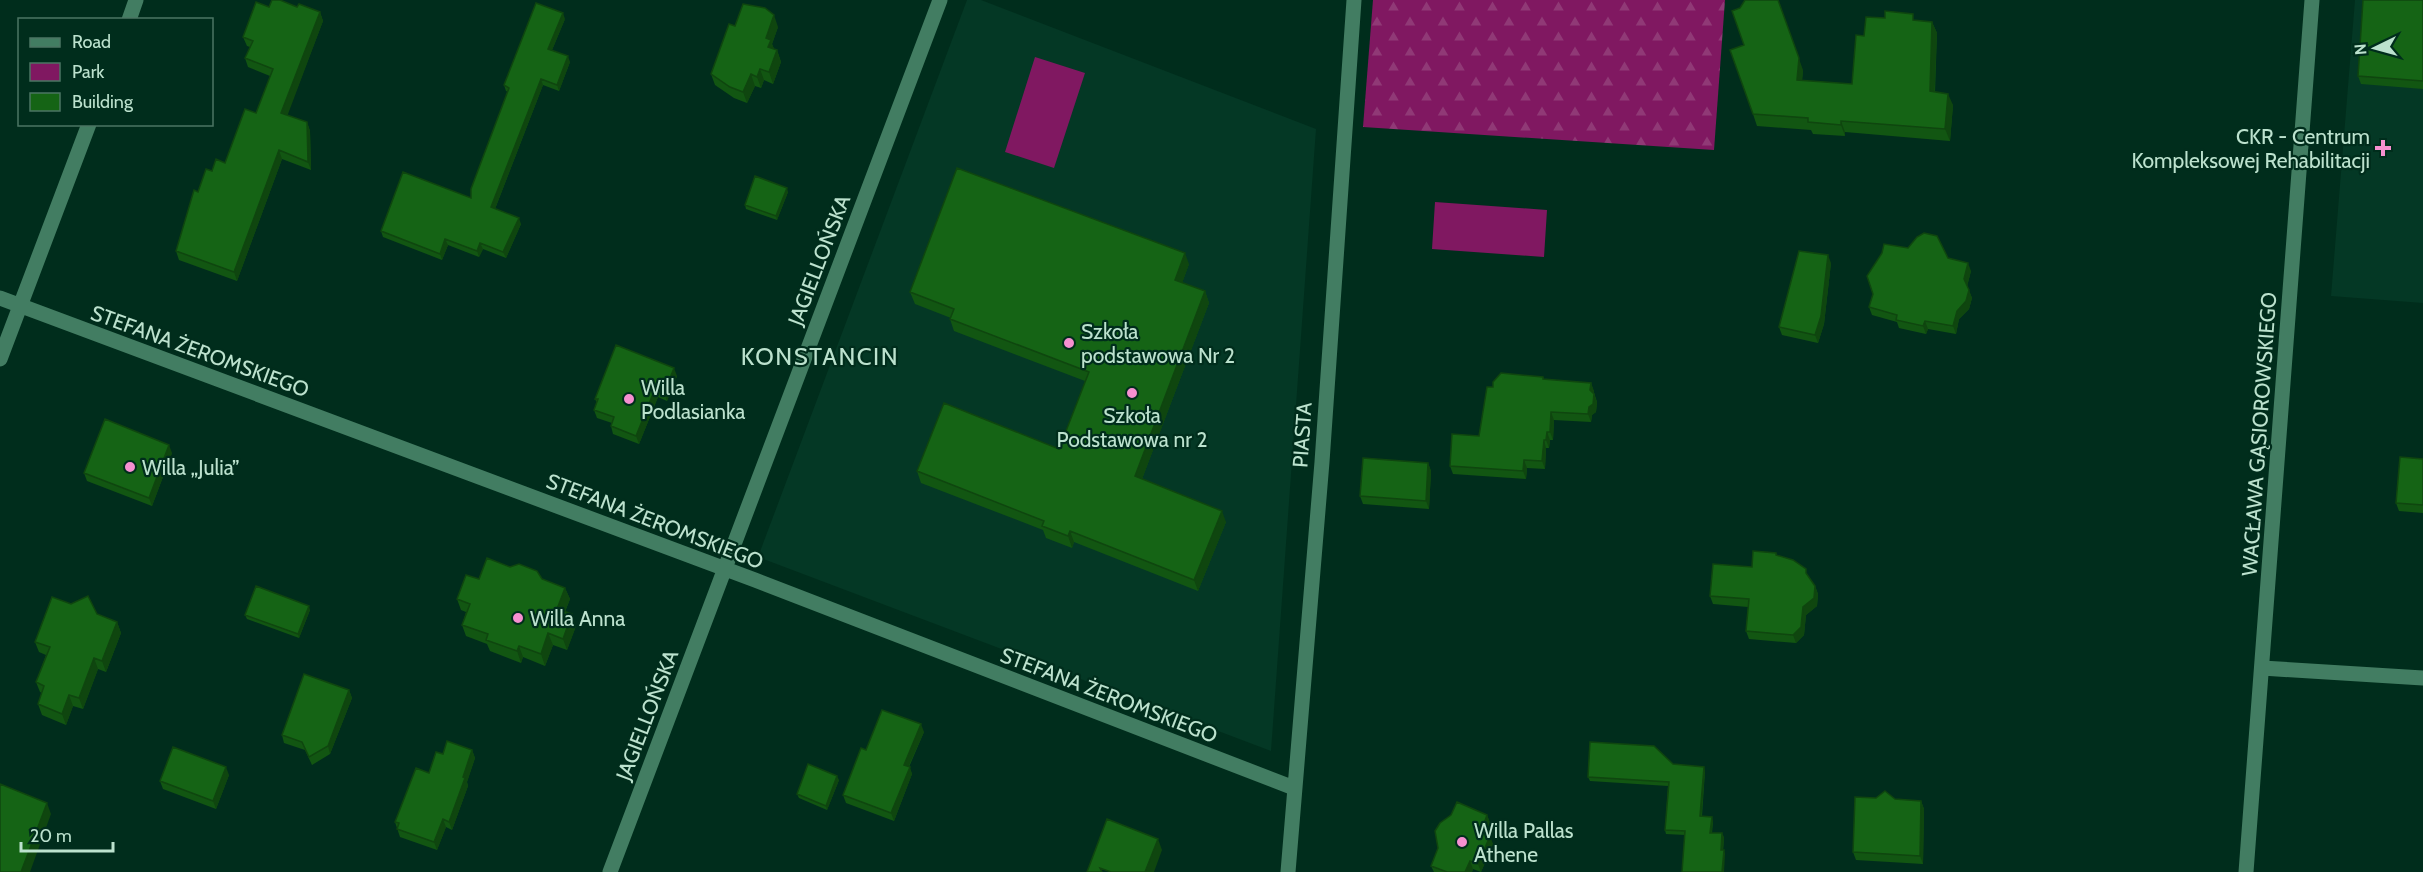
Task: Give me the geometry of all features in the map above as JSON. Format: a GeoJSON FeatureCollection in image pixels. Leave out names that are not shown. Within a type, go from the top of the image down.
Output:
{"type":"FeatureCollection","features":[{"type":"Feature","properties":{"kind":"street"},"geometry":{"type":"LineString","coordinates":[[130,18],[136,0]]}},
{"type":"Feature","properties":{"kind":"street","name":"JAGIELLOŃSKA"},"geometry":{"type":"LineString","coordinates":[[610,872],[940,0]]}},
{"type":"Feature","properties":{"kind":"street","name":"PIASTA"},"geometry":{"type":"LineString","coordinates":[[1288,872],[1322,462],[1354,0]]}},
{"type":"Feature","properties":{"kind":"street","name":"WACŁAWA GĄSIOROWSKIEGO"},"geometry":{"type":"LineString","coordinates":[[2246,872],[2312,0]]}},
{"type":"Feature","properties":{"kind":"street"},"geometry":{"type":"LineString","coordinates":[[0,359],[87,126]]}},
{"type":"Feature","properties":{"kind":"street","name":"STEFANA ŻEROMSKIEGO"},"geometry":{"type":"LineString","coordinates":[[0,298],[726,570],[1294,788]]}},
{"type":"Feature","properties":{"kind":"street"},"geometry":{"type":"LineString","coordinates":[[2262,668],[2423,678]]}},
{"type":"Feature","properties":{"kind":"shaded area","name":"Szkoła podstawowa Nr 2"},"geometry":{"type":"Polygon","coordinates":[[[967,0],[981,0],[1316,129],[1271,751],[758,557],[967,0]]]}},
{"type":"Feature","properties":{"kind":"shaded area","name":"CKR - Centrum Kompleksowej Rehabilitacji"},"geometry":{"type":"Polygon","coordinates":[[[2355,0],[2423,0],[2423,303],[2331,296],[2355,0]]]}},
{"type":"Feature","properties":{"kind":"green space"},"geometry":{"type":"Polygon","coordinates":[[[1373,0],[1725,0],[1714,150],[1363,127],[1373,0]]]}},
{"type":"Feature","properties":{"kind":"green space"},"geometry":{"type":"Polygon","coordinates":[[[1035,57],[1085,73],[1054,168],[1005,152],[1035,57]]]}},
{"type":"Feature","properties":{"kind":"green space"},"geometry":{"type":"Polygon","coordinates":[[[1435,202],[1547,210],[1544,257],[1432,249],[1435,202]]]}},
{"type":"Feature","properties":{"kind":"building"},"geometry":{"type":"Polygon","coordinates":[[[272,0],[280,0],[297,7],[299,4],[320,12],[281,113],[307,122],[308,162],[279,150],[234,272],[176,251],[194,190],[198,192],[206,169],[212,171],[216,159],[225,163],[245,109],[256,113],[273,69],[245,58],[253,41],[243,37],[256,2],[269,7],[272,0]]]}},
{"type":"Feature","properties":{"kind":"building"},"geometry":{"type":"Polygon","coordinates":[[[1745,0],[1778,0],[1799,58],[1797,80],[1852,84],[1856,35],[1864,36],[1866,17],[1885,18],[1885,11],[1913,14],[1913,20],[1932,22],[1930,91],[1948,94],[1945,129],[1841,121],[1841,125],[1808,122],[1808,118],[1753,114],[1730,50],[1744,45],[1732,11],[1740,8],[1745,0]]]}},
{"type":"Feature","properties":{"kind":"building"},"geometry":{"type":"Polygon","coordinates":[[[2363,0],[2423,0],[2423,81],[2358,76],[2363,0]]]}},
{"type":"Feature","properties":{"kind":"building"},"geometry":{"type":"Polygon","coordinates":[[[536,3],[563,13],[548,49],[568,56],[557,85],[541,79],[491,207],[519,218],[503,252],[480,243],[477,251],[445,239],[440,254],[381,231],[403,172],[471,198],[471,189],[509,88],[504,85],[536,3]]]}},
{"type":"Feature","properties":{"kind":"building"},"geometry":{"type":"Polygon","coordinates":[[[743,4],[765,8],[774,15],[766,38],[771,40],[768,47],[777,50],[769,72],[760,69],[757,77],[751,74],[743,92],[730,87],[711,74],[729,24],[735,26],[743,4]]]}},
{"type":"Feature","properties":{"kind":"building","name":"Szkoła Podstawowa nr 2"},"geometry":{"type":"Polygon","coordinates":[[[957,168],[1185,253],[1175,280],[1205,291],[1135,476],[1222,511],[1194,580],[1070,531],[1068,536],[1042,526],[1044,521],[917,471],[944,403],[1059,449],[1089,372],[950,319],[954,309],[910,292],[957,168]]]}},
{"type":"Feature","properties":{"kind":"building"},"geometry":{"type":"Polygon","coordinates":[[[755,176],[787,188],[776,216],[745,205],[755,176]]]}},
{"type":"Feature","properties":{"kind":"building"},"geometry":{"type":"Polygon","coordinates":[[[1924,233],[1937,236],[1948,258],[1968,263],[1964,279],[1969,290],[1966,301],[1957,311],[1953,326],[1925,321],[1923,326],[1896,320],[1897,315],[1869,307],[1873,294],[1867,276],[1882,253],[1884,244],[1908,248],[1917,237],[1924,233]]]}},
{"type":"Feature","properties":{"kind":"building"},"geometry":{"type":"Polygon","coordinates":[[[1799,251],[1828,255],[1821,316],[1815,335],[1779,327],[1799,251]]]}},
{"type":"Feature","properties":{"kind":"building","name":"Willa Podlasianka"},"geometry":{"type":"Polygon","coordinates":[[[616,345],[674,368],[664,393],[655,389],[636,436],[611,426],[614,417],[594,410],[598,399],[595,399],[616,345]]]}},
{"type":"Feature","properties":{"kind":"building"},"geometry":{"type":"Polygon","coordinates":[[[1501,373],[1591,383],[1590,390],[1594,394],[1593,404],[1589,407],[1588,414],[1551,412],[1550,432],[1547,432],[1546,440],[1544,440],[1542,461],[1524,460],[1523,471],[1450,466],[1452,434],[1479,436],[1487,387],[1493,387],[1493,382],[1501,373]]]}},
{"type":"Feature","properties":{"kind":"building","name":"Willa „Julia”"},"geometry":{"type":"Polygon","coordinates":[[[105,419],[169,445],[149,498],[84,473],[105,419]]]}},
{"type":"Feature","properties":{"kind":"building"},"geometry":{"type":"Polygon","coordinates":[[[2400,457],[2423,459],[2423,505],[2396,503],[2400,457]]]}},
{"type":"Feature","properties":{"kind":"building"},"geometry":{"type":"Polygon","coordinates":[[[1363,458],[1428,463],[1426,501],[1360,496],[1363,458]]]}},
{"type":"Feature","properties":{"kind":"building"},"geometry":{"type":"Polygon","coordinates":[[[1753,551],[1776,553],[1776,555],[1793,560],[1806,569],[1806,573],[1815,586],[1814,598],[1803,607],[1801,627],[1793,635],[1746,631],[1749,599],[1710,596],[1713,564],[1752,567],[1753,551]]]}},
{"type":"Feature","properties":{"kind":"building","name":"Willa Anna"},"geometry":{"type":"Polygon","coordinates":[[[487,558],[510,567],[519,564],[537,571],[542,579],[565,588],[557,609],[572,614],[563,639],[548,633],[541,654],[519,646],[517,651],[486,640],[488,634],[462,625],[470,604],[457,599],[466,575],[479,579],[487,558]]]}},
{"type":"Feature","properties":{"kind":"building"},"geometry":{"type":"Polygon","coordinates":[[[256,586],[309,606],[298,634],[245,615],[256,586]]]}},
{"type":"Feature","properties":{"kind":"building"},"geometry":{"type":"Polygon","coordinates":[[[88,596],[97,614],[117,622],[102,661],[94,658],[79,698],[69,695],[62,714],[38,704],[44,686],[36,682],[50,647],[35,642],[52,597],[71,604],[88,596]]]}},
{"type":"Feature","properties":{"kind":"building"},"geometry":{"type":"Polygon","coordinates":[[[304,674],[349,690],[328,746],[309,757],[302,742],[282,735],[304,674]]]}},
{"type":"Feature","properties":{"kind":"building"},"geometry":{"type":"Polygon","coordinates":[[[882,710],[921,724],[904,765],[910,767],[891,813],[843,795],[861,748],[866,750],[882,710]]]}},
{"type":"Feature","properties":{"kind":"building"},"geometry":{"type":"Polygon","coordinates":[[[447,741],[472,750],[463,777],[465,778],[449,822],[443,819],[434,842],[397,829],[399,823],[395,822],[416,768],[429,773],[436,752],[443,754],[447,741]]]}},
{"type":"Feature","properties":{"kind":"building"},"geometry":{"type":"Polygon","coordinates":[[[1590,742],[1654,746],[1673,764],[1704,767],[1700,816],[1712,817],[1710,833],[1722,833],[1721,850],[1724,850],[1722,872],[1682,872],[1685,831],[1665,830],[1669,782],[1588,777],[1590,742]]]}},
{"type":"Feature","properties":{"kind":"building"},"geometry":{"type":"Polygon","coordinates":[[[173,747],[226,767],[213,801],[160,781],[173,747]]]}},
{"type":"Feature","properties":{"kind":"building"},"geometry":{"type":"Polygon","coordinates":[[[808,764],[837,776],[826,806],[797,794],[808,764]]]}},
{"type":"Feature","properties":{"kind":"building"},"geometry":{"type":"Polygon","coordinates":[[[0,784],[47,803],[21,872],[0,872],[0,784]]]}},
{"type":"Feature","properties":{"kind":"building"},"geometry":{"type":"Polygon","coordinates":[[[1885,791],[1895,799],[1921,801],[1920,856],[1853,852],[1855,797],[1876,798],[1885,791]]]}},
{"type":"Feature","properties":{"kind":"building","name":"Willa Pallas Athene"},"geometry":{"type":"Polygon","coordinates":[[[1457,802],[1487,815],[1481,832],[1490,836],[1478,864],[1470,861],[1465,872],[1447,872],[1431,866],[1438,848],[1435,831],[1440,823],[1451,815],[1457,802]]]}},
{"type":"Feature","properties":{"kind":"building"},"geometry":{"type":"Polygon","coordinates":[[[1107,819],[1158,839],[1145,872],[1111,872],[1100,868],[1102,872],[1087,872],[1107,819]]]}},
{"type":"Feature","properties":{"kind":"place","name":"CKR - Centrum Kompleksowej Rehabilitacji"},"geometry":{"type":"Point","coordinates":[2383,148]}},
{"type":"Feature","properties":{"kind":"place","name":"Szkoła podstawowa Nr 2"},"geometry":{"type":"Point","coordinates":[1069,343]}},
{"type":"Feature","properties":{"kind":"place","name":"Szkoła Podstawowa nr 2"},"geometry":{"type":"Point","coordinates":[1132,393]}},
{"type":"Feature","properties":{"kind":"place","name":"Willa Podlasianka"},"geometry":{"type":"Point","coordinates":[629,399]}},
{"type":"Feature","properties":{"kind":"place","name":"Willa „Julia”"},"geometry":{"type":"Point","coordinates":[130,467]}},
{"type":"Feature","properties":{"kind":"place","name":"Willa Anna"},"geometry":{"type":"Point","coordinates":[518,618]}},
{"type":"Feature","properties":{"kind":"place","name":"Willa Pallas Athene"},"geometry":{"type":"Point","coordinates":[1462,842]}},
{"type":"Feature","properties":{"kind":"district","name":"KONSTANCIN"},"geometry":{"type":"Point","coordinates":[820,356]}}]}
